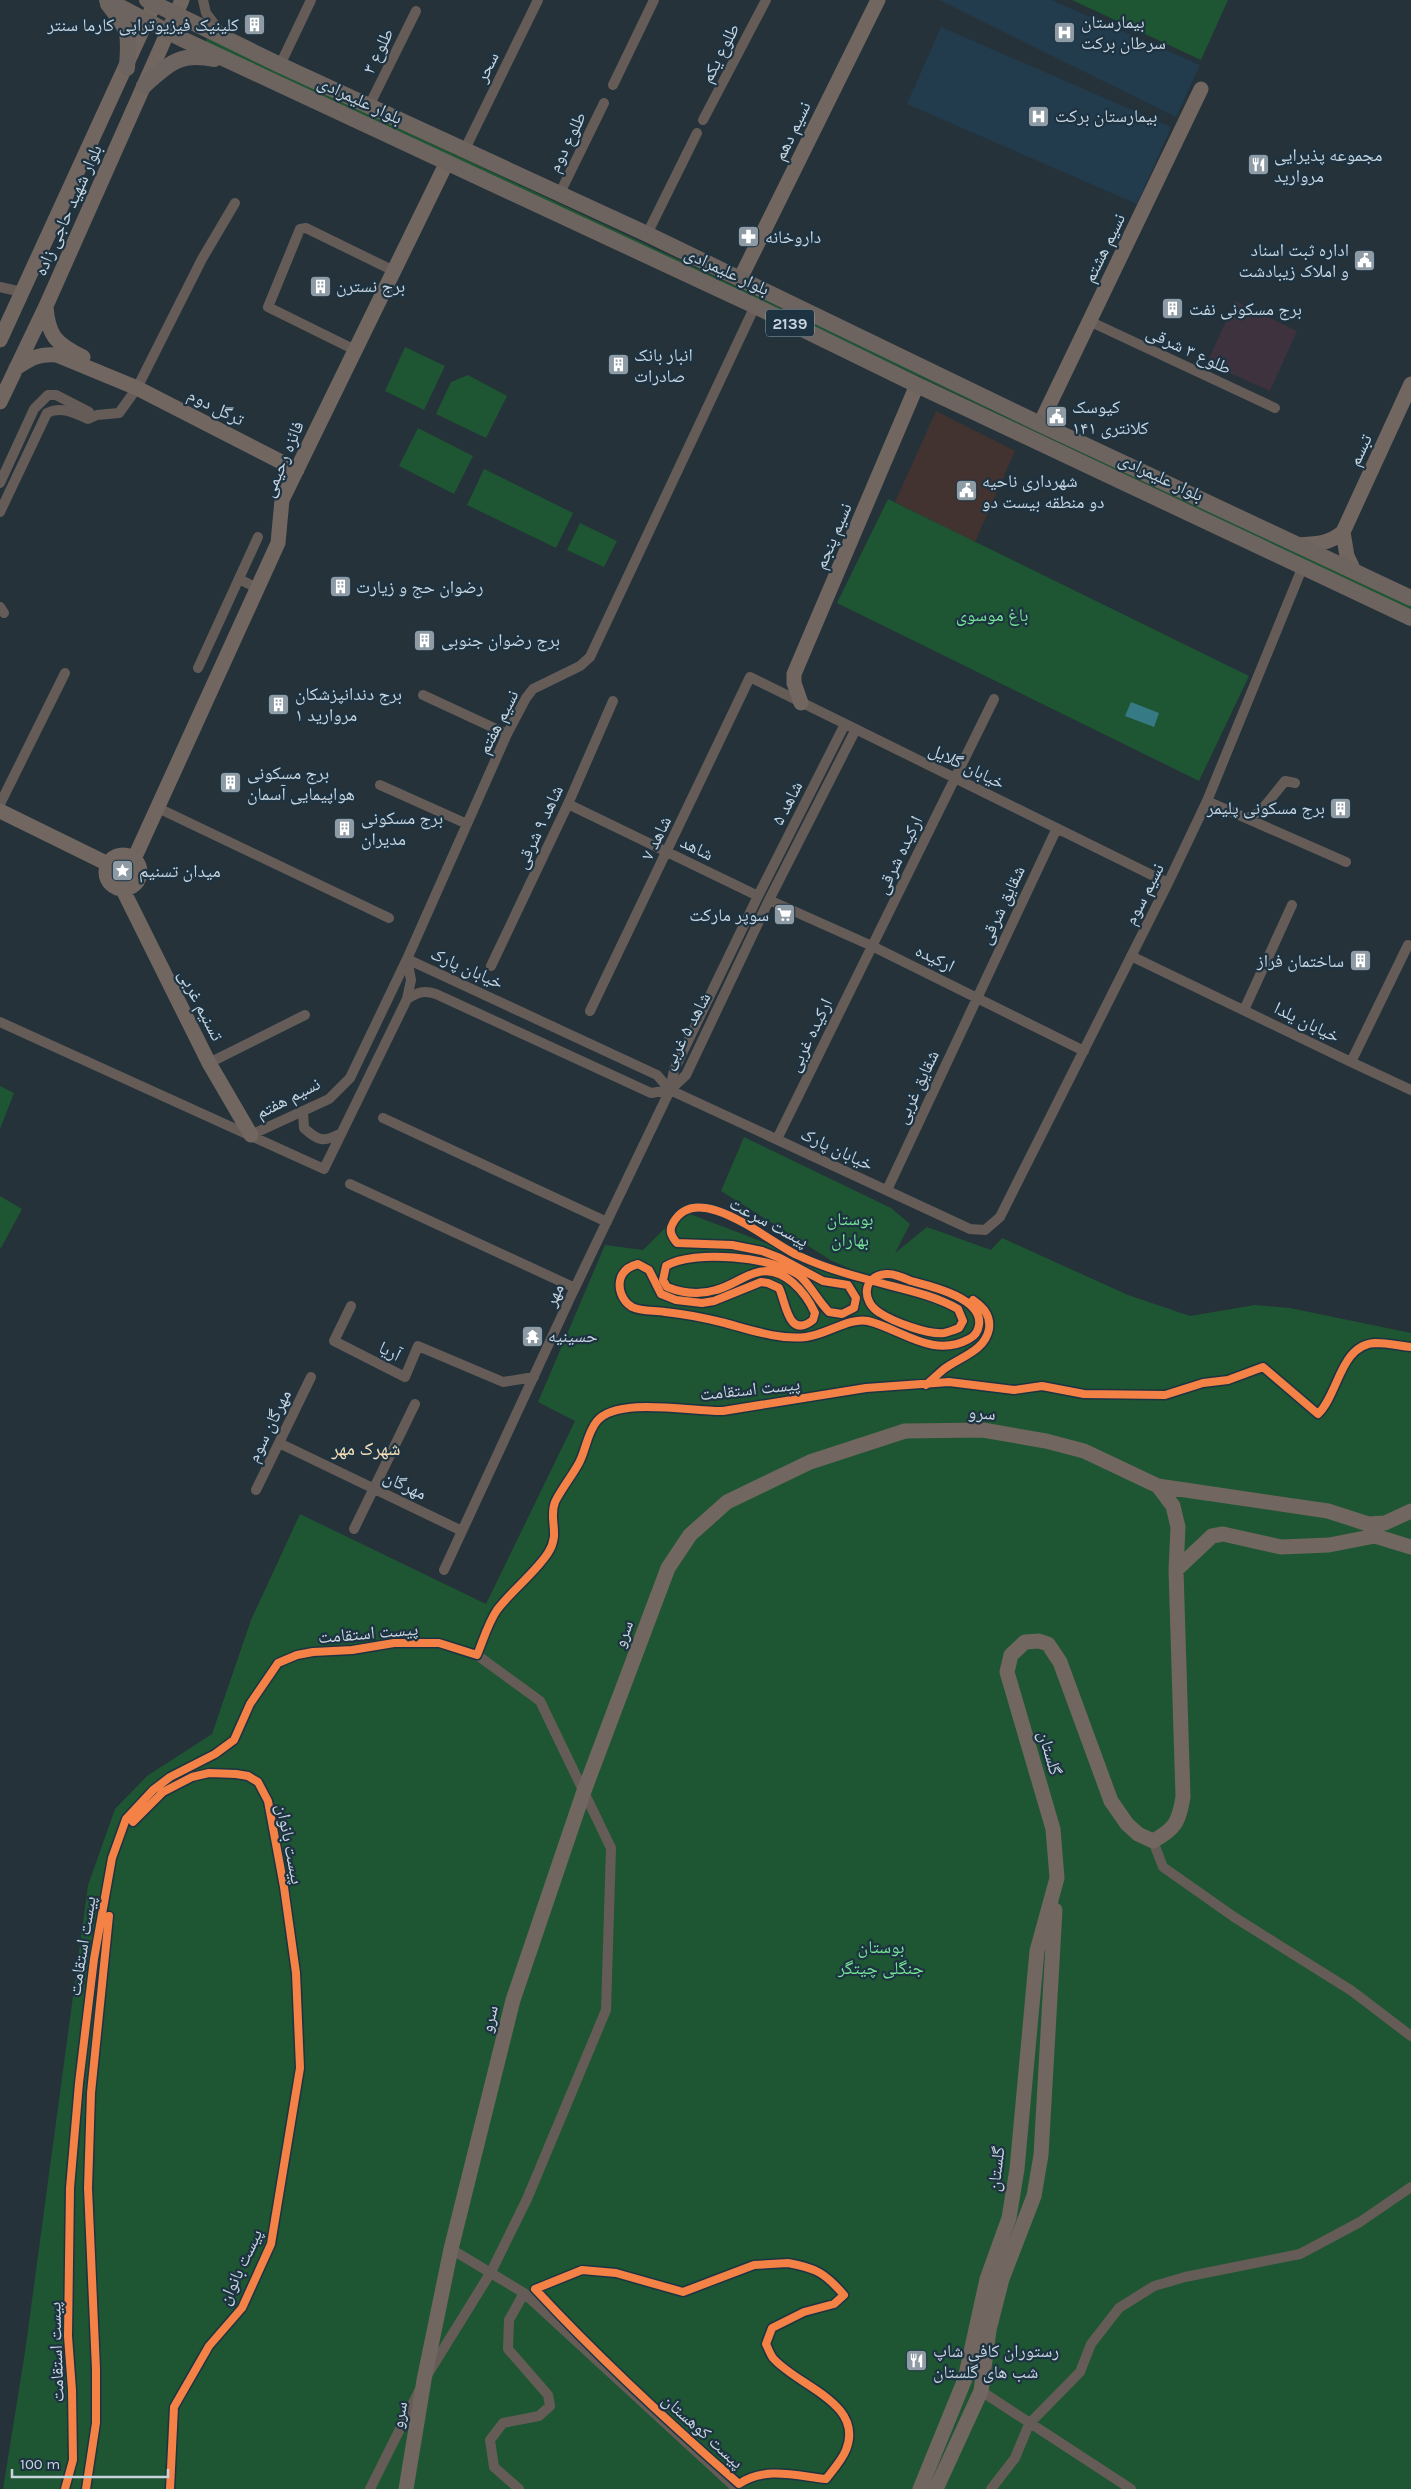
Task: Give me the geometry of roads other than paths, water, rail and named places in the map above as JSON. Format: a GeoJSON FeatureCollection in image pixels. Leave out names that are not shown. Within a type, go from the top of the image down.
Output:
{"type":"FeatureCollection","features":[{"type":"Feature","properties":{"kind":"main road","name":"بلوار علیمرادی"},"geometry":{"type":"LineString","coordinates":[[106,0],[168,32],[755,306],[917,385],[1411,618]]}},
{"type":"Feature","properties":{"kind":"main road"},"geometry":{"type":"LineString","coordinates":[[106,0],[126,27],[129,37],[126,68]]}},
{"type":"Feature","properties":{"kind":"main road","name":"بلوار علیمرادی"},"geometry":{"type":"LineString","coordinates":[[153,1],[179,7],[224,36],[280,65],[647,234],[1040,424],[1411,598]]}},
{"type":"Feature","properties":{"kind":"main road"},"geometry":{"type":"LineString","coordinates":[[144,86],[168,64],[186,56],[204,57],[236,64]]}},
{"type":"Feature","properties":{"kind":"street"},"geometry":{"type":"LineString","coordinates":[[203,0],[209,18],[224,36]]}},
{"type":"Feature","properties":{"kind":"street"},"geometry":{"type":"LineString","coordinates":[[280,65],[311,0]]}},
{"type":"Feature","properties":{"kind":"street","name":"سحر"},"geometry":{"type":"LineString","coordinates":[[465,149],[538,0]]}},
{"type":"Feature","properties":{"kind":"street"},"geometry":{"type":"LineString","coordinates":[[613,85],[654,0]]}},
{"type":"Feature","properties":{"kind":"street","name":"طلوع یکم"},"geometry":{"type":"LineString","coordinates":[[703,120],[766,0]]}},
{"type":"Feature","properties":{"kind":"street","name":"نسیم دهم"},"geometry":{"type":"LineString","coordinates":[[740,279],[878,0]]}},
{"type":"Feature","properties":{"kind":"street","name":"بلوار شهید حاجی زاده"},"geometry":{"type":"LineString","coordinates":[[0,340],[147,22],[153,1]]}},
{"type":"Feature","properties":{"kind":"street","name":"بلوار شهید حاجی زاده"},"geometry":{"type":"LineString","coordinates":[[0,402],[8,372],[46,306],[179,7]]}},
{"type":"Feature","properties":{"kind":"street","name":"طلوع ۳"},"geometry":{"type":"LineString","coordinates":[[369,106],[416,11]]}},
{"type":"Feature","properties":{"kind":"street","name":"نسیم هشتم"},"geometry":{"type":"LineString","coordinates":[[1040,424],[1201,89]]}},
{"type":"Feature","properties":{"kind":"street","name":"طلوع دوم"},"geometry":{"type":"LineString","coordinates":[[560,195],[604,103]]}},
{"type":"Feature","properties":{"kind":"street"},"geometry":{"type":"LineString","coordinates":[[647,234],[697,133]]}},
{"type":"Feature","properties":{"kind":"street","name":"فائزه رحیمی"},"geometry":{"type":"LineString","coordinates":[[134,859],[259,589],[278,543],[282,500],[446,162]]}},
{"type":"Feature","properties":{"kind":"street"},"geometry":{"type":"LineString","coordinates":[[0,512],[47,413],[55,409],[64,409],[88,419],[96,415],[119,413],[137,388],[202,258],[235,203]]}},
{"type":"Feature","properties":{"kind":"street"},"geometry":{"type":"LineString","coordinates":[[355,350],[268,306],[300,229],[306,228],[394,271]]}},
{"type":"Feature","properties":{"kind":"street"},"geometry":{"type":"LineString","coordinates":[[0,287],[22,292]]}},
{"type":"Feature","properties":{"kind":"street","name":"ترگل دوم"},"geometry":{"type":"LineString","coordinates":[[46,306],[48,327],[52,336],[58,342],[107,370],[118,379],[297,470]]}},
{"type":"Feature","properties":{"kind":"street","name":"نسیم هفتم"},"geometry":{"type":"LineString","coordinates":[[252,1135],[329,1099],[350,1078],[407,959],[507,734],[526,698],[534,689],[580,666],[590,657],[755,306]]}},
{"type":"Feature","properties":{"kind":"street","name":"طلوع ۳ شرقی"},"geometry":{"type":"LineString","coordinates":[[1089,321],[1275,408]]}},
{"type":"Feature","properties":{"kind":"street","name":"ترگل دوم"},"geometry":{"type":"LineString","coordinates":[[8,372],[33,357],[45,354],[57,355],[107,377],[118,379]]}},
{"type":"Feature","properties":{"kind":"street","name":"تبسم"},"geometry":{"type":"LineString","coordinates":[[1343,532],[1411,384]]}},
{"type":"Feature","properties":{"kind":"street","name":"نسیم پنجم"},"geometry":{"type":"LineString","coordinates":[[801,703],[794,683],[794,674],[917,385]]}},
{"type":"Feature","properties":{"kind":"street"},"geometry":{"type":"LineString","coordinates":[[0,483],[34,409],[48,395],[56,395],[96,415]]}},
{"type":"Feature","properties":{"kind":"street"},"geometry":{"type":"LineString","coordinates":[[1298,545],[1324,543],[1343,532],[1347,556],[1354,571]]}},
{"type":"Feature","properties":{"kind":"street"},"geometry":{"type":"LineString","coordinates":[[198,668],[258,537]]}},
{"type":"Feature","properties":{"kind":"street","name":"نسیم سوم"},"geometry":{"type":"LineString","coordinates":[[992,1227],[1000,1217],[1084,1051],[1207,801],[1303,566]]}},
{"type":"Feature","properties":{"kind":"street"},"geometry":{"type":"LineString","coordinates":[[239,579],[259,589]]}},
{"type":"Feature","properties":{"kind":"street"},"geometry":{"type":"LineString","coordinates":[[0,804],[65,673]]}},
{"type":"Feature","properties":{"kind":"street","name":"خیابان گلایل"},"geometry":{"type":"LineString","coordinates":[[750,677],[1168,883]]}},
{"type":"Feature","properties":{"kind":"street","name":"شاهد ۷"},"geometry":{"type":"LineString","coordinates":[[590,1011],[750,677]]}},
{"type":"Feature","properties":{"kind":"street"},"geometry":{"type":"LineString","coordinates":[[423,695],[507,734]]}},
{"type":"Feature","properties":{"kind":"street"},"geometry":{"type":"LineString","coordinates":[[955,778],[994,699]]}},
{"type":"Feature","properties":{"kind":"street","name":"شاهد ۹ شرقی"},"geometry":{"type":"LineString","coordinates":[[491,966],[568,804],[613,700]]}},
{"type":"Feature","properties":{"kind":"street","name":"شاهد ۵"},"geometry":{"type":"LineString","coordinates":[[758,896],[846,724]]}},
{"type":"Feature","properties":{"kind":"street","name":"شاهد ۵"},"geometry":{"type":"LineString","coordinates":[[769,900],[856,729]]}},
{"type":"Feature","properties":{"kind":"street","name":"ارکیده شرقی"},"geometry":{"type":"LineString","coordinates":[[872,946],[955,778]]}},
{"type":"Feature","properties":{"kind":"street"},"geometry":{"type":"LineString","coordinates":[[1247,818],[1260,812],[1285,781],[1295,783]]}},
{"type":"Feature","properties":{"kind":"street"},"geometry":{"type":"LineString","coordinates":[[380,785],[467,824]]}},
{"type":"Feature","properties":{"kind":"street"},"geometry":{"type":"LineString","coordinates":[[1207,801],[1346,862]]}},
{"type":"Feature","properties":{"kind":"street","name":"شاهد"},"geometry":{"type":"LineString","coordinates":[[568,804],[758,896]]}},
{"type":"Feature","properties":{"kind":"street"},"geometry":{"type":"LineString","coordinates":[[158,808],[389,918]]}},
{"type":"Feature","properties":{"kind":"street"},"geometry":{"type":"LineString","coordinates":[[0,811],[108,864]]}},
{"type":"Feature","properties":{"kind":"street","name":"شقایق شرقی"},"geometry":{"type":"LineString","coordinates":[[977,997],[1057,828]]}},
{"type":"Feature","properties":{"kind":"street"},"geometry":{"type":"LineString","coordinates":[[120,855],[134,859],[140,868],[139,878],[132,886],[122,888],[112,884],[108,880],[108,864],[120,855]]}},
{"type":"Feature","properties":{"kind":"street","name":"تسنیم غربی"},"geometry":{"type":"LineString","coordinates":[[122,888],[209,1063],[252,1135]]}},
{"type":"Feature","properties":{"kind":"street","name":"شاهد ۵ غربی"},"geometry":{"type":"LineString","coordinates":[[670,1090],[674,1070],[758,896]]}},
{"type":"Feature","properties":{"kind":"street","name":"شاهد ۵ غربی"},"geometry":{"type":"LineString","coordinates":[[670,1090],[686,1075],[769,900]]}},
{"type":"Feature","properties":{"kind":"street","name":"ارکیده"},"geometry":{"type":"LineString","coordinates":[[769,900],[872,946],[1084,1051]]}},
{"type":"Feature","properties":{"kind":"street"},"geometry":{"type":"LineString","coordinates":[[1244,1010],[1292,905]]}},
{"type":"Feature","properties":{"kind":"street","name":"خیابان یلدا"},"geometry":{"type":"LineString","coordinates":[[1131,956],[1351,1062],[1408,945]]}},
{"type":"Feature","properties":{"kind":"street","name":"ارکیده غربی"},"geometry":{"type":"LineString","coordinates":[[777,1139],[872,946]]}},
{"type":"Feature","properties":{"kind":"street"},"geometry":{"type":"LineString","coordinates":[[0,1022],[324,1169],[407,999],[411,980],[407,959]]}},
{"type":"Feature","properties":{"kind":"street","name":"خیابان پارک"},"geometry":{"type":"LineString","coordinates":[[407,959],[657,1075],[670,1090],[970,1229],[985,1230],[992,1227]]}},
{"type":"Feature","properties":{"kind":"street","name":"خیابان پارک"},"geometry":{"type":"LineString","coordinates":[[407,999],[416,993],[426,991],[436,994],[651,1093],[670,1090]]}},
{"type":"Feature","properties":{"kind":"street","name":"شقایق غربی"},"geometry":{"type":"LineString","coordinates":[[887,1190],[977,997]]}},
{"type":"Feature","properties":{"kind":"street"},"geometry":{"type":"LineString","coordinates":[[209,1063],[305,1015]]}},
{"type":"Feature","properties":{"kind":"street"},"geometry":{"type":"LineString","coordinates":[[1351,1062],[1411,1090]]}},
{"type":"Feature","properties":{"kind":"street","name":"مهر"},"geometry":{"type":"LineString","coordinates":[[444,1570],[575,1288],[670,1090]]}},
{"type":"Feature","properties":{"kind":"street"},"geometry":{"type":"LineString","coordinates":[[303,1112],[304,1128],[316,1138],[329,1140],[341,1132]]}},
{"type":"Feature","properties":{"kind":"street"},"geometry":{"type":"LineString","coordinates":[[383,1118],[607,1222]]}},
{"type":"Feature","properties":{"kind":"street"},"geometry":{"type":"LineString","coordinates":[[350,1184],[575,1288]]}},
{"type":"Feature","properties":{"kind":"street","name":"آریا"},"geometry":{"type":"LineString","coordinates":[[352,1306],[334,1341],[405,1377],[418,1346],[503,1382],[534,1377]]}},
{"type":"Feature","properties":{"kind":"street","name":"مهرگان سوم"},"geometry":{"type":"LineString","coordinates":[[256,1490],[311,1377]]}},
{"type":"Feature","properties":{"kind":"street"},"geometry":{"type":"LineString","coordinates":[[354,1529],[414,1404]]}},
{"type":"Feature","properties":{"kind":"street","name":"سرو"},"geometry":{"type":"LineString","coordinates":[[406,2489],[424,2380],[452,2249],[513,2000],[584,1791],[668,1568],[690,1535],[727,1502],[810,1462],[905,1431],[983,1430],[1046,1441],[1084,1451],[1158,1486],[1328,1511],[1368,1524],[1385,1523],[1411,1511]]}},
{"type":"Feature","properties":{"kind":"street","name":"مهرگان"},"geometry":{"type":"LineString","coordinates":[[279,1443],[462,1530]]}},
{"type":"Feature","properties":{"kind":"street"},"geometry":{"type":"LineString","coordinates":[[1158,1486],[1173,1506],[1178,1527],[1176,1570],[1183,1798],[1180,1816],[1169,1832],[1153,1841],[1163,1867],[1234,1917],[1352,1991],[1411,2036]]}},
{"type":"Feature","properties":{"kind":"street"},"geometry":{"type":"LineString","coordinates":[[1176,1570],[1212,1536],[1223,1534],[1281,1547],[1330,1545],[1375,1536],[1411,1547]]}},
{"type":"Feature","properties":{"kind":"street","name":"گلستان"},"geometry":{"type":"LineString","coordinates":[[920,2489],[965,2379],[987,2280],[1009,2218],[1017,2169],[1037,1951],[1057,1878],[1053,1829],[1008,1672],[1011,1655],[1025,1642],[1039,1641],[1048,1644],[1060,1662],[1111,1800],[1127,1824],[1138,1834],[1153,1841]]}},
{"type":"Feature","properties":{"kind":"street"},"geometry":{"type":"LineString","coordinates":[[370,2489],[424,2380],[491,2272],[528,2199],[606,2010],[611,1848],[540,1701],[477,1655]]}},
{"type":"Feature","properties":{"kind":"street"},"geometry":{"type":"LineString","coordinates":[[936,2489],[982,2391],[989,2330],[1002,2279],[1034,2196],[1042,2155],[1057,1878]]}},
{"type":"Feature","properties":{"kind":"street"},"geometry":{"type":"LineString","coordinates":[[991,2489],[1015,2458],[1029,2424],[1080,2372],[1092,2344],[1119,2308],[1154,2286],[1185,2277],[1300,2254],[1360,2222],[1411,2188]]}},
{"type":"Feature","properties":{"kind":"street"},"geometry":{"type":"LineString","coordinates":[[452,2249],[524,2293],[737,2489]]}},
{"type":"Feature","properties":{"kind":"street"},"geometry":{"type":"LineString","coordinates":[[519,2489],[494,2467],[490,2440],[503,2423],[539,2416],[550,2406],[548,2395],[508,2349],[508,2320],[524,2293]]}},
{"type":"Feature","properties":{"kind":"street"},"geometry":{"type":"LineString","coordinates":[[982,2391],[1029,2424],[1131,2489]]}},
{"type":"Feature","properties":{"kind":"place","name":"کلینیک فیزیوتراپی کارما سنتر"},"geometry":{"type":"Point","coordinates":[255,25]}},
{"type":"Feature","properties":{"kind":"place","name":"بیمارستان سرطان برکت"},"geometry":{"type":"Point","coordinates":[1065,32]}},
{"type":"Feature","properties":{"kind":"place","name":"بیمارستان برکت"},"geometry":{"type":"Point","coordinates":[1039,116]}},
{"type":"Feature","properties":{"kind":"place","name":"مجموعه پذیرایی مروارید"},"geometry":{"type":"Point","coordinates":[1258,165]}},
{"type":"Feature","properties":{"kind":"place","name":"داروخانه"},"geometry":{"type":"Point","coordinates":[749,237]}},
{"type":"Feature","properties":{"kind":"place","name":"اداره ثبت اسناد و املاک زیبادشت"},"geometry":{"type":"Point","coordinates":[1365,260]}},
{"type":"Feature","properties":{"kind":"place","name":"برج نسترن"},"geometry":{"type":"Point","coordinates":[320,286]}},
{"type":"Feature","properties":{"kind":"place","name":"برج مسکونی نفت"},"geometry":{"type":"Point","coordinates":[1173,309]}},
{"type":"Feature","properties":{"kind":"place","name":"انبار بانک صادرات"},"geometry":{"type":"Point","coordinates":[618,365]}},
{"type":"Feature","properties":{"kind":"place","name":"کیوسک کلانتری ۱۴۱"},"geometry":{"type":"Point","coordinates":[1056,417]}},
{"type":"Feature","properties":{"kind":"place","name":"شهرداری ناحیه دو منطقه بیست دو"},"geometry":{"type":"Point","coordinates":[966,491]}},
{"type":"Feature","properties":{"kind":"place","name":"رضوان حج و زیارت"},"geometry":{"type":"Point","coordinates":[340,587]}},
{"type":"Feature","properties":{"kind":"place","name":"برج رضوان جنوبی"},"geometry":{"type":"Point","coordinates":[425,640]}},
{"type":"Feature","properties":{"kind":"place","name":"برج دندانپزشکان مروارید ۱"},"geometry":{"type":"Point","coordinates":[279,704]}},
{"type":"Feature","properties":{"kind":"place","name":"برج مسکونی هواپیمایی آسمان"},"geometry":{"type":"Point","coordinates":[231,783]}},
{"type":"Feature","properties":{"kind":"place","name":"برج مسکونی پلیمر"},"geometry":{"type":"Point","coordinates":[1341,808]}},
{"type":"Feature","properties":{"kind":"place","name":"برج مسکونی مدیران"},"geometry":{"type":"Point","coordinates":[345,828]}},
{"type":"Feature","properties":{"kind":"place","name":"میدان تسنیم"},"geometry":{"type":"Point","coordinates":[123,871]}},
{"type":"Feature","properties":{"kind":"place","name":"سوپر مارکت"},"geometry":{"type":"Point","coordinates":[785,915]}},
{"type":"Feature","properties":{"kind":"place","name":"ساختمان فراز"},"geometry":{"type":"Point","coordinates":[1360,961]}},
{"type":"Feature","properties":{"kind":"place","name":"حسینیه"},"geometry":{"type":"Point","coordinates":[532,1336]}},
{"type":"Feature","properties":{"kind":"place","name":"رستوران کافی شاپ شب های گلستان"},"geometry":{"type":"Point","coordinates":[917,2361]}},
{"type":"Feature","properties":{"kind":"district","name":"شهرک مهر"},"geometry":{"type":"Point","coordinates":[366,1449]}},
{"type":"Feature","properties":{"kind":"park label","name":"باغ موسوی"},"geometry":{"type":"Point","coordinates":[992,615]}},
{"type":"Feature","properties":{"kind":"park label","name":"بوستان بهاران"},"geometry":{"type":"Point","coordinates":[850,1229]}},
{"type":"Feature","properties":{"kind":"park label","name":"بوستان جنگلی چیتگر"},"geometry":{"type":"Point","coordinates":[881,1957]}}]}
